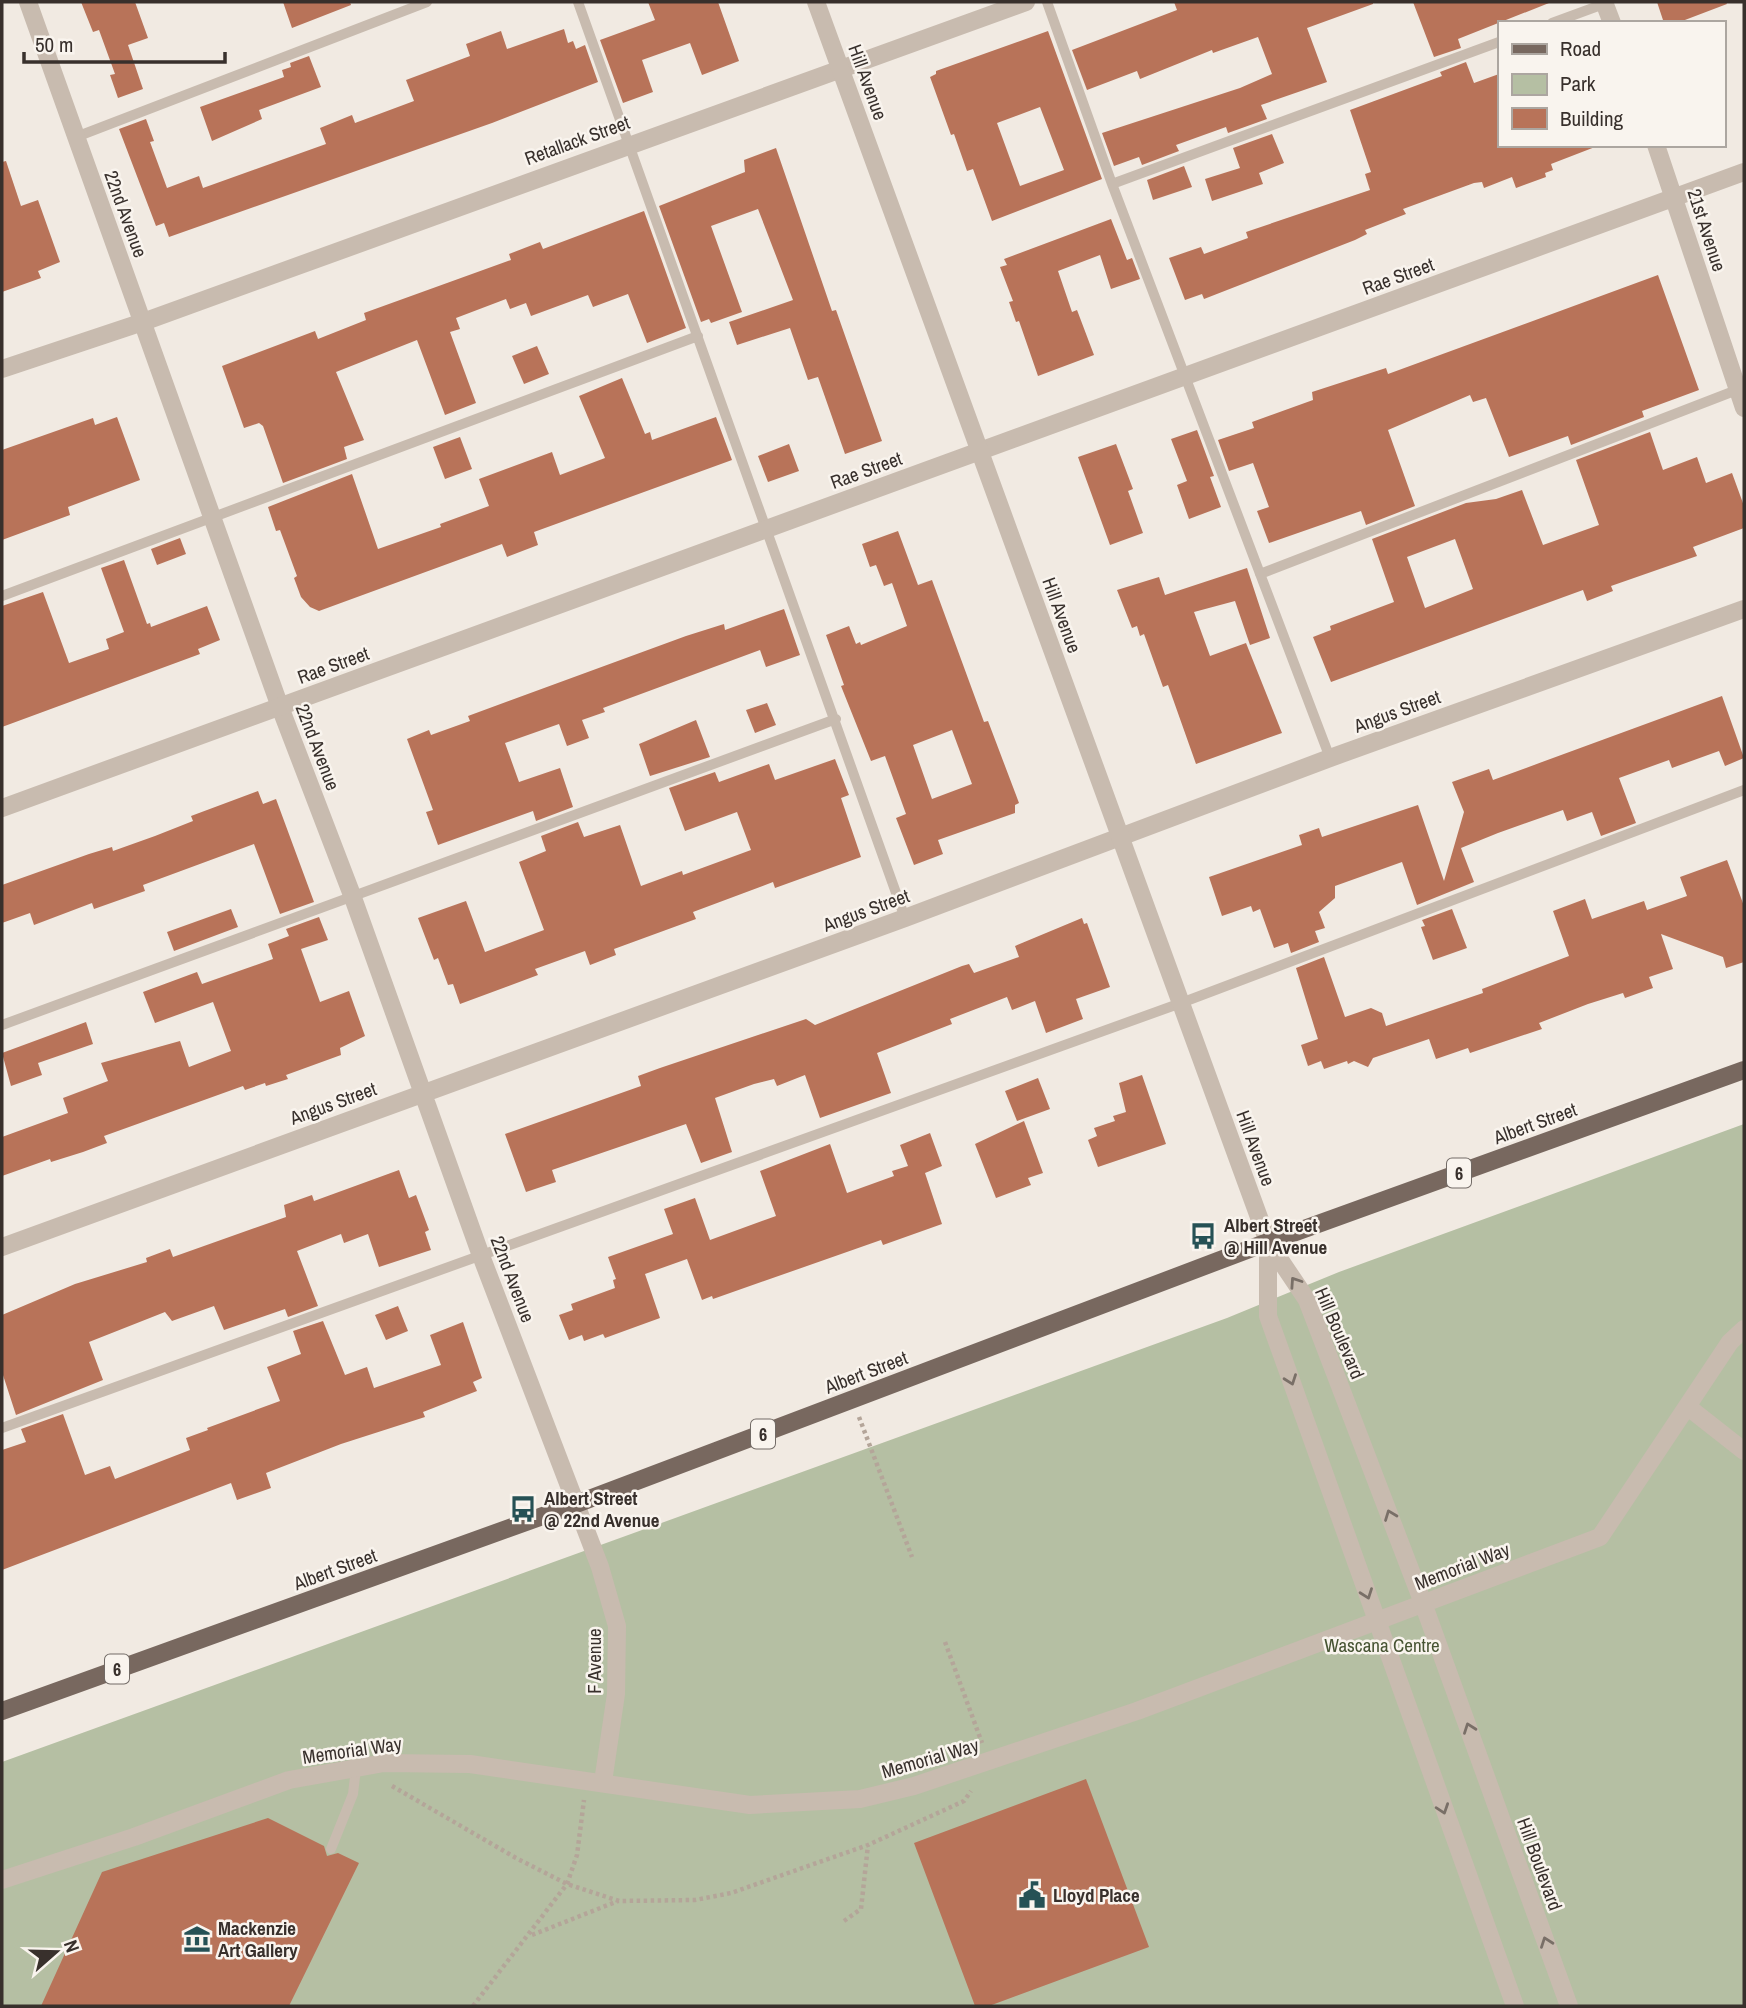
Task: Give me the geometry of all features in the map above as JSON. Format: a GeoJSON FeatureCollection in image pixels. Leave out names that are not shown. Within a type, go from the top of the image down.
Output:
{"type":"FeatureCollection","features":[{"type":"Feature","properties":{"kind":"main road","name":"Albert Street"},"geometry":{"type":"LineString","coordinates":[[2,1711],[576,1504],[1268,1242],[1744,1070]]}},
{"type":"Feature","properties":{"kind":"street","name":"22nd Avenue"},"geometry":{"type":"LineString","coordinates":[[28,2],[280,707],[352,895],[480,1253],[576,1504]]}},
{"type":"Feature","properties":{"kind":"street","name":"Hill Avenue"},"geometry":{"type":"LineString","coordinates":[[816,2],[1268,1242]]}},
{"type":"Feature","properties":{"kind":"street","name":"Retallack Street"},"geometry":{"type":"LineString","coordinates":[[2,369],[143,322],[1026,2]]}},
{"type":"Feature","properties":{"kind":"street"},"geometry":{"type":"LineString","coordinates":[[1606,2],[1611,21]]}},
{"type":"Feature","properties":{"kind":"street","name":"21st Avenue"},"geometry":{"type":"LineString","coordinates":[[1657,147],[1741,389],[1744,408]]}},
{"type":"Feature","properties":{"kind":"street","name":"Rae Street"},"geometry":{"type":"LineString","coordinates":[[2,808],[1744,172]]}},
{"type":"Feature","properties":{"kind":"street","name":"Angus Street"},"geometry":{"type":"LineString","coordinates":[[2,1247],[905,918],[1330,758],[1744,609]]}},
{"type":"Feature","properties":{"kind":"street"},"geometry":{"type":"LineString","coordinates":[[1268,1242],[1268,1316],[1515,2006]]}},
{"type":"Feature","properties":{"kind":"street","name":"Hill Boulevard"},"geometry":{"type":"LineString","coordinates":[[1268,1242],[1307,1300],[1423,1603],[1569,2006]]}},
{"type":"Feature","properties":{"kind":"street","name":"Memorial Way"},"geometry":{"type":"LineString","coordinates":[[2,1880],[134,1837],[289,1780],[384,1763],[445,1763],[595,1781],[702,1801],[800,1805],[860,1799],[914,1786],[1000,1759],[1600,1537],[1731,1342],[1744,1329]]}},
{"type":"Feature","properties":{"kind":"street"},"geometry":{"type":"LineString","coordinates":[[1688,1407],[1744,1451]]}},
{"type":"Feature","properties":{"kind":"street","name":"F Avenue"},"geometry":{"type":"LineString","coordinates":[[576,1504],[600,1567],[617,1626],[616,1694],[595,1781]]}},
{"type":"Feature","properties":{"kind":"lane"},"geometry":{"type":"LineString","coordinates":[[76,137],[427,2]]}},
{"type":"Feature","properties":{"kind":"lane"},"geometry":{"type":"LineString","coordinates":[[578,2],[905,918]]}},
{"type":"Feature","properties":{"kind":"lane"},"geometry":{"type":"LineString","coordinates":[[1047,2],[1112,184],[1330,758]]}},
{"type":"Feature","properties":{"kind":"lane"},"geometry":{"type":"LineString","coordinates":[[1557,21],[1606,2]]}},
{"type":"Feature","properties":{"kind":"lane"},"geometry":{"type":"LineString","coordinates":[[1112,184],[1498,42]]}},
{"type":"Feature","properties":{"kind":"lane"},"geometry":{"type":"LineString","coordinates":[[2,596],[698,336]]}},
{"type":"Feature","properties":{"kind":"lane"},"geometry":{"type":"LineString","coordinates":[[1260,573],[1741,389]]}},
{"type":"Feature","properties":{"kind":"lane"},"geometry":{"type":"LineString","coordinates":[[2,1025],[836,719]]}},
{"type":"Feature","properties":{"kind":"lane"},"geometry":{"type":"LineString","coordinates":[[2,1428],[480,1253],[1181,1003],[1744,790]]}},
{"type":"Feature","properties":{"kind":"lane"},"geometry":{"type":"LineString","coordinates":[[331,1849],[353,1794],[356,1768]]}},
{"type":"Feature","properties":{"kind":"path"},"geometry":{"type":"LineString","coordinates":[[853,1400],[912,1557]]}},
{"type":"Feature","properties":{"kind":"path"},"geometry":{"type":"LineString","coordinates":[[473,2006],[531,1935],[570,1874],[595,1781]]}},
{"type":"Feature","properties":{"kind":"path"},"geometry":{"type":"LineString","coordinates":[[844,1921],[861,1909],[868,1845]]}},
{"type":"Feature","properties":{"kind":"path"},"geometry":{"type":"LineString","coordinates":[[531,1935],[619,1901]]}},
{"type":"Feature","properties":{"kind":"green space","name":"Wascana Centre"},"geometry":{"type":"Polygon","coordinates":[[[1744,1124],[1744,2006],[2,2006],[2,1762],[1227,1318],[1339,1272],[1744,1124]]]}},
{"type":"Feature","properties":{"kind":"building"},"geometry":{"type":"Polygon","coordinates":[[[81,2],[135,2],[148,38],[128,45],[143,89],[118,98],[110,75],[115,74],[99,30],[93,32],[81,2]]]}},
{"type":"Feature","properties":{"kind":"building"},"geometry":{"type":"Polygon","coordinates":[[[283,2],[350,2],[351,5],[292,28],[283,2]]]}},
{"type":"Feature","properties":{"kind":"building"},"geometry":{"type":"Polygon","coordinates":[[[648,2],[718,2],[739,61],[702,75],[690,43],[642,60],[653,92],[623,103],[600,40],[655,20],[648,2]]]}},
{"type":"Feature","properties":{"kind":"building"},"geometry":{"type":"Polygon","coordinates":[[[1174,2],[1373,4],[1307,28],[1327,82],[1261,105],[1267,119],[1228,133],[1226,127],[1176,145],[1179,151],[1142,165],[1139,157],[1114,166],[1102,133],[1240,88],[1272,74],[1258,37],[1213,53],[1212,50],[1140,79],[1137,71],[1087,90],[1072,50],[1177,10],[1174,2]]]}},
{"type":"Feature","properties":{"kind":"building"},"geometry":{"type":"Polygon","coordinates":[[[1413,2],[1549,3],[1458,39],[1461,48],[1434,57],[1413,2]]]}},
{"type":"Feature","properties":{"kind":"building"},"geometry":{"type":"Polygon","coordinates":[[[1657,2],[1727,4],[1682,21],[1663,21],[1657,2]]]}},
{"type":"Feature","properties":{"kind":"building"},"geometry":{"type":"Polygon","coordinates":[[[564,29],[568,43],[573,41],[576,49],[585,45],[598,82],[492,123],[169,237],[164,223],[156,226],[119,129],[146,119],[154,141],[150,142],[167,188],[199,176],[203,188],[326,144],[320,128],[352,115],[355,123],[414,101],[406,80],[470,56],[466,44],[501,31],[507,49],[564,29]]]}},
{"type":"Feature","properties":{"kind":"building"},"geometry":{"type":"Polygon","coordinates":[[[1048,31],[1102,179],[992,221],[973,169],[967,171],[954,134],[951,135],[930,77],[936,74],[936,71],[1048,31]],[[1040,107],[997,123],[1020,186],[1064,170],[1040,107]]]}},
{"type":"Feature","properties":{"kind":"building"},"geometry":{"type":"Polygon","coordinates":[[[309,56],[321,87],[259,110],[262,119],[212,141],[200,107],[284,77],[282,70],[291,67],[290,63],[309,56]]]}},
{"type":"Feature","properties":{"kind":"building"},"geometry":{"type":"Polygon","coordinates":[[[1466,62],[1474,83],[1498,74],[1498,147],[1595,147],[1551,164],[1553,170],[1545,173],[1546,177],[1516,188],[1512,177],[1484,188],[1482,182],[1474,183],[1403,209],[1406,214],[1365,230],[1367,234],[1355,240],[1204,299],[1202,294],[1185,300],[1169,258],[1201,247],[1204,254],[1248,238],[1246,232],[1370,190],[1365,174],[1371,172],[1350,110],[1442,76],[1440,72],[1466,62]]]}},
{"type":"Feature","properties":{"kind":"building"},"geometry":{"type":"Polygon","coordinates":[[[1272,134],[1284,163],[1259,173],[1263,184],[1212,201],[1205,179],[1240,168],[1233,148],[1272,134]]]}},
{"type":"Feature","properties":{"kind":"building"},"geometry":{"type":"Polygon","coordinates":[[[776,148],[832,311],[836,310],[882,441],[845,454],[818,377],[808,380],[790,328],[737,345],[729,322],[793,300],[758,209],[711,226],[742,312],[711,323],[709,319],[701,322],[659,206],[745,172],[744,160],[776,148]]]}},
{"type":"Feature","properties":{"kind":"building"},"geometry":{"type":"Polygon","coordinates":[[[6,161],[21,206],[38,200],[60,262],[38,271],[41,278],[2,292],[2,162],[6,161]]]}},
{"type":"Feature","properties":{"kind":"building"},"geometry":{"type":"Polygon","coordinates":[[[1184,166],[1192,187],[1153,200],[1147,180],[1184,166]]]}},
{"type":"Feature","properties":{"kind":"building"},"geometry":{"type":"Polygon","coordinates":[[[644,211],[686,328],[647,343],[628,294],[593,307],[588,295],[531,316],[526,303],[510,309],[506,299],[456,318],[460,329],[450,332],[476,403],[445,415],[417,340],[336,372],[364,440],[344,447],[347,459],[283,483],[263,426],[259,423],[244,428],[222,366],[315,331],[318,339],[366,320],[364,313],[511,260],[509,254],[540,242],[543,249],[644,211]]]}},
{"type":"Feature","properties":{"kind":"building"},"geometry":{"type":"Polygon","coordinates":[[[1111,219],[1127,260],[1132,258],[1140,279],[1111,289],[1100,255],[1058,271],[1072,312],[1077,310],[1094,355],[1038,376],[1019,321],[1016,322],[1009,302],[1013,301],[1000,267],[1007,265],[1004,259],[1111,219]]]}},
{"type":"Feature","properties":{"kind":"building"},"geometry":{"type":"Polygon","coordinates":[[[1658,275],[1699,390],[1642,411],[1644,417],[1571,445],[1568,436],[1509,457],[1486,398],[1473,402],[1470,395],[1388,430],[1415,506],[1366,525],[1361,511],[1269,543],[1257,511],[1269,507],[1253,463],[1229,471],[1218,440],[1254,428],[1252,422],[1313,400],[1312,392],[1386,368],[1388,374],[1658,275]]]}},
{"type":"Feature","properties":{"kind":"building"},"geometry":{"type":"Polygon","coordinates":[[[537,346],[549,374],[524,384],[512,356],[537,346]]]}},
{"type":"Feature","properties":{"kind":"building"},"geometry":{"type":"Polygon","coordinates":[[[622,378],[645,434],[650,432],[652,440],[716,417],[732,460],[534,532],[538,545],[507,557],[502,544],[319,611],[310,607],[301,597],[294,578],[297,576],[280,530],[276,531],[268,507],[352,474],[378,549],[441,527],[440,524],[489,506],[479,479],[552,452],[560,475],[605,458],[579,396],[622,378]]]}},
{"type":"Feature","properties":{"kind":"building"},"geometry":{"type":"Polygon","coordinates":[[[117,417],[140,480],[68,507],[70,515],[2,540],[2,450],[93,418],[95,425],[117,417]]]}},
{"type":"Feature","properties":{"kind":"building"},"geometry":{"type":"Polygon","coordinates":[[[1197,430],[1214,476],[1210,477],[1221,507],[1189,519],[1177,485],[1187,481],[1171,439],[1197,430]]]}},
{"type":"Feature","properties":{"kind":"building"},"geometry":{"type":"Polygon","coordinates":[[[1650,432],[1663,470],[1697,457],[1706,483],[1732,473],[1744,506],[1744,528],[1693,547],[1697,556],[1611,586],[1613,591],[1587,601],[1583,590],[1331,682],[1313,637],[1331,630],[1330,626],[1394,602],[1372,539],[1466,503],[1496,499],[1522,490],[1543,545],[1599,525],[1576,460],[1650,432]],[[1455,539],[1407,557],[1425,608],[1473,589],[1455,539]]]}},
{"type":"Feature","properties":{"kind":"building"},"geometry":{"type":"Polygon","coordinates":[[[460,437],[472,469],[445,479],[433,447],[460,437]]]}},
{"type":"Feature","properties":{"kind":"building"},"geometry":{"type":"Polygon","coordinates":[[[789,444],[799,471],[768,482],[758,456],[789,444]]]}},
{"type":"Feature","properties":{"kind":"building"},"geometry":{"type":"Polygon","coordinates":[[[1116,444],[1133,489],[1128,491],[1143,533],[1110,545],[1078,457],[1116,444]]]}},
{"type":"Feature","properties":{"kind":"building"},"geometry":{"type":"Polygon","coordinates":[[[898,531],[918,585],[932,580],[984,722],[988,721],[1019,803],[1015,805],[1015,813],[938,840],[943,854],[914,865],[896,818],[906,814],[885,756],[871,761],[841,686],[844,685],[826,635],[849,626],[856,644],[860,642],[861,645],[907,626],[892,583],[884,586],[876,565],[870,567],[862,544],[898,531]],[[952,730],[913,745],[932,799],[972,784],[952,730]]]}},
{"type":"Feature","properties":{"kind":"building"},"geometry":{"type":"Polygon","coordinates":[[[180,538],[186,554],[157,565],[151,549],[180,538]]]}},
{"type":"Feature","properties":{"kind":"building"},"geometry":{"type":"Polygon","coordinates":[[[124,560],[147,624],[150,623],[151,627],[207,606],[220,640],[198,649],[200,654],[2,727],[2,606],[43,592],[69,663],[109,649],[106,639],[124,632],[101,568],[124,560]]]}},
{"type":"Feature","properties":{"kind":"building"},"geometry":{"type":"Polygon","coordinates":[[[1247,568],[1270,638],[1250,645],[1235,601],[1194,612],[1210,656],[1246,643],[1282,733],[1196,764],[1168,685],[1163,687],[1144,634],[1140,636],[1137,626],[1132,628],[1117,590],[1159,577],[1165,595],[1247,568]]]}},
{"type":"Feature","properties":{"kind":"building"},"geometry":{"type":"Polygon","coordinates":[[[784,609],[800,655],[766,667],[760,650],[603,708],[605,712],[582,720],[589,738],[567,746],[559,724],[505,743],[519,782],[560,768],[573,807],[536,821],[533,811],[438,845],[426,812],[433,810],[407,739],[429,730],[431,735],[470,721],[468,716],[686,636],[724,624],[725,630],[784,609]]]}},
{"type":"Feature","properties":{"kind":"building"},"geometry":{"type":"Polygon","coordinates":[[[1722,696],[1744,758],[1725,766],[1719,751],[1672,768],[1669,760],[1619,778],[1636,823],[1601,836],[1592,812],[1567,821],[1563,810],[1498,833],[1461,848],[1474,882],[1417,905],[1402,862],[1335,886],[1335,898],[1319,912],[1325,928],[1315,931],[1319,942],[1291,953],[1288,943],[1274,948],[1260,909],[1253,912],[1251,906],[1222,916],[1209,877],[1302,845],[1299,835],[1319,828],[1322,837],[1418,805],[1444,881],[1464,812],[1452,782],[1489,769],[1493,780],[1722,696]]]}},
{"type":"Feature","properties":{"kind":"building"},"geometry":{"type":"Polygon","coordinates":[[[767,703],[776,725],[755,733],[746,710],[767,703]]]}},
{"type":"Feature","properties":{"kind":"building"},"geometry":{"type":"Polygon","coordinates":[[[696,720],[710,757],[650,776],[639,744],[696,720]]]}},
{"type":"Feature","properties":{"kind":"building"},"geometry":{"type":"Polygon","coordinates":[[[835,759],[849,795],[841,798],[861,857],[775,888],[773,882],[693,912],[696,919],[614,949],[616,955],[590,965],[585,951],[535,969],[538,975],[460,1004],[453,984],[448,985],[438,958],[434,960],[418,918],[466,901],[485,952],[544,930],[519,862],[546,851],[541,836],[578,822],[584,837],[620,825],[641,886],[682,871],[683,875],[751,850],[737,812],[685,831],[669,788],[715,772],[719,782],[769,764],[775,780],[835,759]]]}},
{"type":"Feature","properties":{"kind":"building"},"geometry":{"type":"Polygon","coordinates":[[[258,791],[263,804],[276,799],[314,902],[280,914],[254,844],[143,885],[145,891],[94,909],[92,903],[34,925],[30,913],[2,923],[2,885],[89,854],[112,847],[113,851],[155,836],[193,821],[191,816],[258,791]]]}},
{"type":"Feature","properties":{"kind":"building"},"geometry":{"type":"Polygon","coordinates":[[[1727,860],[1744,906],[1744,962],[1726,968],[1723,957],[1661,934],[1673,969],[1649,977],[1653,988],[1625,998],[1623,993],[1588,1004],[1539,1023],[1542,1029],[1470,1053],[1468,1048],[1436,1059],[1429,1039],[1373,1058],[1368,1067],[1354,1061],[1324,1069],[1321,1061],[1308,1066],[1301,1045],[1318,1039],[1296,968],[1324,957],[1345,1017],[1371,1008],[1382,1013],[1386,1026],[1483,993],[1482,989],[1569,956],[1553,911],[1585,899],[1592,919],[1644,901],[1647,910],[1687,896],[1680,877],[1727,860]]]}},
{"type":"Feature","properties":{"kind":"building"},"geometry":{"type":"Polygon","coordinates":[[[231,909],[238,927],[174,951],[167,932],[231,909]]]}},
{"type":"Feature","properties":{"kind":"building"},"geometry":{"type":"Polygon","coordinates":[[[1452,909],[1467,948],[1433,960],[1421,927],[1425,926],[1422,920],[1452,909]]]}},
{"type":"Feature","properties":{"kind":"building"},"geometry":{"type":"Polygon","coordinates":[[[319,917],[328,940],[301,949],[320,1002],[349,991],[365,1036],[340,1048],[341,1055],[286,1075],[288,1079],[245,1090],[243,1086],[104,1136],[107,1143],[83,1152],[51,1162],[50,1159],[2,1176],[2,1137],[68,1113],[63,1098],[108,1081],[101,1063],[180,1041],[189,1067],[231,1051],[213,1002],[155,1023],[143,992],[197,972],[202,984],[273,959],[268,944],[289,936],[286,929],[319,917]]]}},
{"type":"Feature","properties":{"kind":"building"},"geometry":{"type":"Polygon","coordinates":[[[1082,918],[1084,924],[1087,923],[1110,987],[1076,999],[1083,1019],[1046,1033],[1035,1001],[1012,1010],[1007,997],[950,1019],[952,1024],[877,1053],[891,1093],[820,1118],[805,1075],[777,1086],[774,1079],[754,1084],[715,1098],[732,1152],[701,1163],[686,1124],[552,1170],[556,1182],[526,1192],[505,1134],[641,1086],[638,1076],[660,1068],[806,1019],[815,1025],[962,966],[969,964],[974,973],[1019,957],[1015,946],[1082,918]]]}},
{"type":"Feature","properties":{"kind":"building"},"geometry":{"type":"Polygon","coordinates":[[[86,1022],[93,1044],[38,1063],[42,1075],[11,1086],[2,1053],[86,1022]]]}},
{"type":"Feature","properties":{"kind":"building"},"geometry":{"type":"Polygon","coordinates":[[[1142,1075],[1166,1144],[1098,1167],[1088,1140],[1097,1136],[1094,1128],[1115,1121],[1113,1116],[1126,1112],[1119,1083],[1142,1075]]]}},
{"type":"Feature","properties":{"kind":"building"},"geometry":{"type":"Polygon","coordinates":[[[1038,1078],[1050,1109],[1017,1121],[1005,1091],[1038,1078]]]}},
{"type":"Feature","properties":{"kind":"building"},"geometry":{"type":"Polygon","coordinates":[[[1024,1121],[1043,1173],[1028,1178],[1031,1185],[996,1198],[975,1144],[1024,1121]]]}},
{"type":"Feature","properties":{"kind":"building"},"geometry":{"type":"Polygon","coordinates":[[[930,1133],[942,1166],[925,1173],[942,1224],[883,1245],[881,1240],[713,1299],[712,1296],[702,1300],[687,1259],[645,1274],[660,1318],[605,1338],[603,1334],[584,1341],[582,1335],[569,1340],[559,1315],[573,1310],[571,1304],[615,1288],[613,1280],[616,1279],[608,1257],[673,1234],[664,1209],[695,1198],[710,1240],[776,1216],[760,1171],[830,1144],[847,1193],[894,1176],[892,1171],[908,1166],[900,1145],[930,1133]]]}},
{"type":"Feature","properties":{"kind":"building"},"geometry":{"type":"Polygon","coordinates":[[[399,1170],[409,1198],[416,1195],[429,1230],[425,1232],[431,1250],[379,1267],[368,1234],[344,1243],[341,1234],[297,1251],[318,1306],[288,1317],[285,1309],[224,1330],[214,1306],[172,1321],[165,1312],[89,1342],[103,1380],[16,1415],[2,1372],[2,1315],[75,1284],[147,1262],[146,1258],[170,1249],[173,1257],[286,1217],[284,1205],[312,1195],[314,1201],[399,1170]]]}},
{"type":"Feature","properties":{"kind":"building"},"geometry":{"type":"Polygon","coordinates":[[[398,1306],[408,1331],[386,1340],[375,1315],[398,1306]]]}},
{"type":"Feature","properties":{"kind":"building"},"geometry":{"type":"Polygon","coordinates":[[[323,1321],[345,1375],[367,1367],[374,1388],[441,1365],[430,1335],[463,1322],[482,1378],[473,1382],[477,1391],[423,1412],[425,1417],[341,1444],[266,1473],[271,1488],[237,1500],[231,1483],[2,1570],[2,1450],[26,1442],[21,1429],[63,1414],[85,1475],[110,1466],[115,1479],[190,1450],[186,1438],[208,1430],[207,1428],[280,1401],[267,1367],[301,1354],[293,1331],[323,1321]]]}},
{"type":"Feature","properties":{"kind":"building","name":"Lloyd Place"},"geometry":{"type":"Polygon","coordinates":[[[1086,1779],[1149,1947],[989,2006],[975,2006],[914,1843],[1086,1779]]]}},
{"type":"Feature","properties":{"kind":"building","name":"Mackenzie Art Gallery"},"geometry":{"type":"Polygon","coordinates":[[[268,1818],[324,1846],[327,1856],[338,1853],[359,1863],[289,2006],[41,2006],[102,1872],[268,1818]]]}},
{"type":"Feature","properties":{"kind":"place","name":"Albert Street @ Hill Avenue"},"geometry":{"type":"Point","coordinates":[1203,1236]}},
{"type":"Feature","properties":{"kind":"place","name":"Albert Street @ 22nd Avenue"},"geometry":{"type":"Point","coordinates":[523,1509]}},
{"type":"Feature","properties":{"kind":"place","name":"Lloyd Place"},"geometry":{"type":"Point","coordinates":[1032,1895]}},
{"type":"Feature","properties":{"kind":"place","name":"Mackenzie Art Gallery"},"geometry":{"type":"Point","coordinates":[197,1939]}}]}
